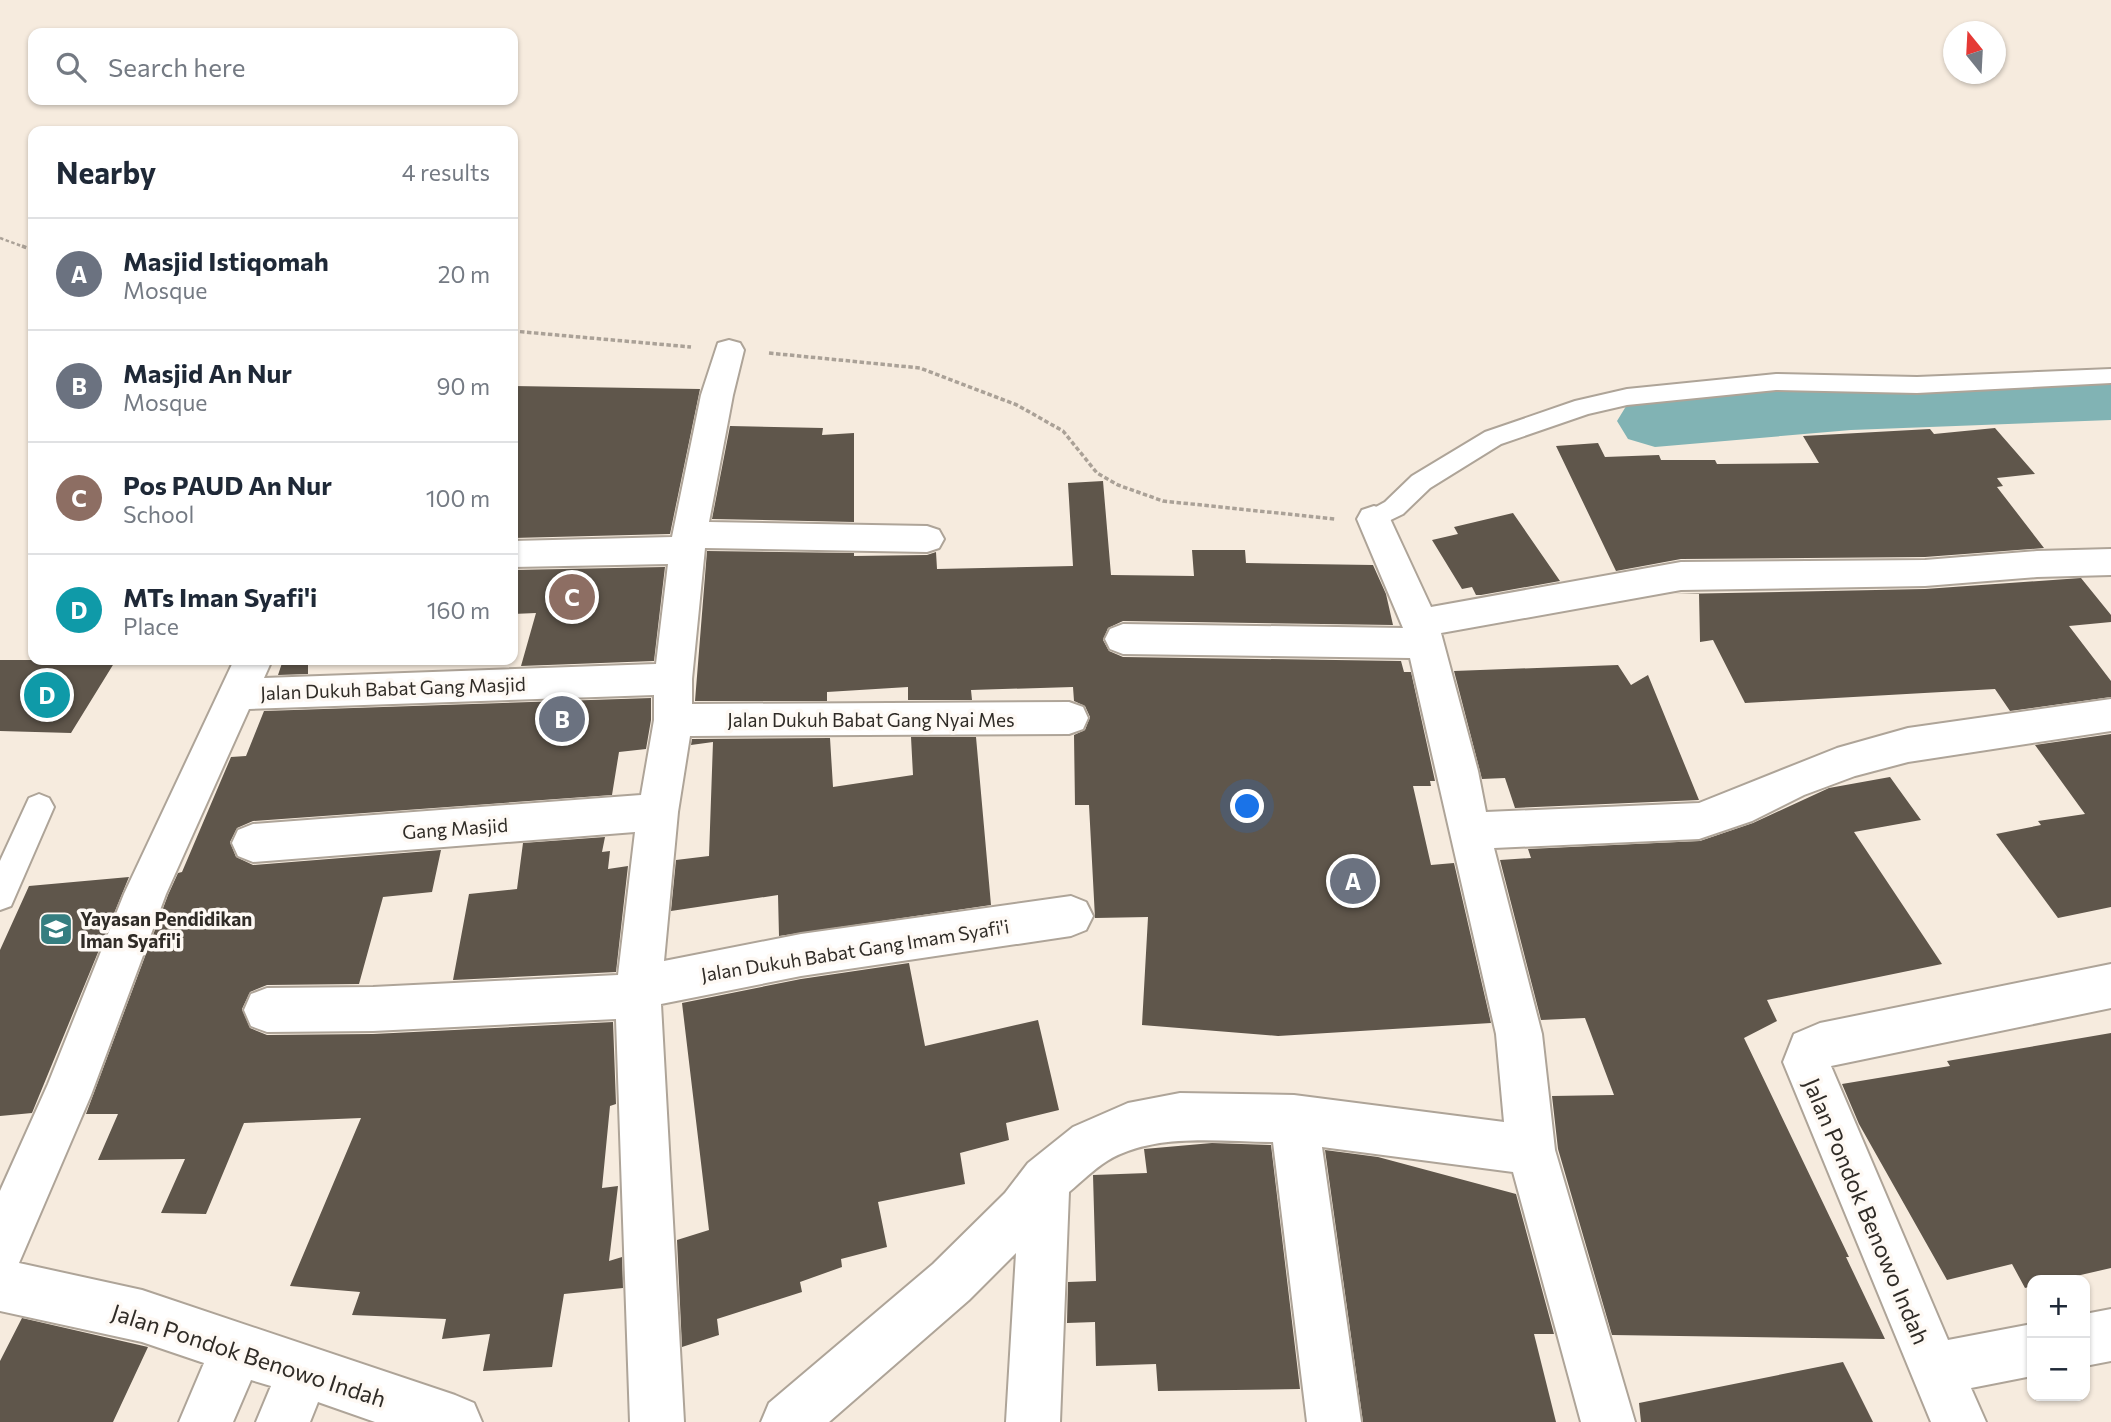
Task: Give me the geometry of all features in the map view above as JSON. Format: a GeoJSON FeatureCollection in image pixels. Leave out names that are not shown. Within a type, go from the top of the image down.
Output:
{"type":"FeatureCollection","features":[{"type":"Feature","properties":{"kind":"street"},"geometry":{"type":"LineString","coordinates":[[657,1422],[639,992],[658,812],[673,720],[673,679],[688,542],[724,369]]}},
{"type":"Feature","properties":{"kind":"street"},"geometry":{"type":"LineString","coordinates":[[1382,536],[1422,633],[1458,771],[1469,831],[1519,1034],[1531,1150],[1608,1422]]}},
{"type":"Feature","properties":{"kind":"street"},"geometry":{"type":"LineString","coordinates":[[518,554],[688,542],[927,539]]}},
{"type":"Feature","properties":{"kind":"street"},"geometry":{"type":"LineString","coordinates":[[1123,639],[1422,633],[1681,576],[1925,573],[2111,562]]}},
{"type":"Feature","properties":{"kind":"street"},"geometry":{"type":"LineString","coordinates":[[0,1249],[67,1095],[145,894],[246,677]]}},
{"type":"Feature","properties":{"kind":"street","name":"Jalan Dukuh Babat Gang Masjid"},"geometry":{"type":"LineString","coordinates":[[246,677],[673,679]]}},
{"type":"Feature","properties":{"kind":"street"},"geometry":{"type":"LineString","coordinates":[[1469,831],[1699,821],[1738,808],[1790,783],[1851,760],[1897,748],[2111,715]]}},
{"type":"Feature","properties":{"kind":"street","name":"Jalan Dukuh Babat Gang Nyai Mes"},"geometry":{"type":"LineString","coordinates":[[673,720],[1069,719]]}},
{"type":"Feature","properties":{"kind":"street","name":"Gang Masjid"},"geometry":{"type":"LineString","coordinates":[[253,843],[658,812]]}},
{"type":"Feature","properties":{"kind":"street","name":"Jalan Dukuh Babat Gang Imam Syafi'i"},"geometry":{"type":"LineString","coordinates":[[267,1010],[373,1009],[639,992],[801,955],[1071,916]]}},
{"type":"Feature","properties":{"kind":"street","name":"Jalan Pondok Benowo Indah"},"geometry":{"type":"LineString","coordinates":[[1959,1422],[1934,1369],[1805,1062],[1810,1050],[1820,1046],[2111,986]]}},
{"type":"Feature","properties":{"kind":"street"},"geometry":{"type":"LineString","coordinates":[[788,1422],[951,1282],[1023,1210],[1045,1180],[1090,1144],[1128,1127],[1180,1117],[1294,1119],[1531,1150]]}},
{"type":"Feature","properties":{"kind":"street"},"geometry":{"type":"LineString","coordinates":[[1294,1119],[1334,1422]]}},
{"type":"Feature","properties":{"kind":"street"},"geometry":{"type":"LineString","coordinates":[[1033,1422],[1045,1180]]}},
{"type":"Feature","properties":{"kind":"street","name":"Jalan Pondok Benowo Indah"},"geometry":{"type":"LineString","coordinates":[[0,1285],[142,1316],[455,1422]]}},
{"type":"Feature","properties":{"kind":"street"},"geometry":{"type":"LineString","coordinates":[[2090,1339],[2111,1335]]}},
{"type":"Feature","properties":{"kind":"street"},"geometry":{"type":"LineString","coordinates":[[205,1422],[237,1350]]}},
{"type":"Feature","properties":{"kind":"street"},"geometry":{"type":"LineString","coordinates":[[1934,1369],[2027,1351]]}},
{"type":"Feature","properties":{"kind":"street"},"geometry":{"type":"LineString","coordinates":[[283,1422],[304,1371]]}},
{"type":"Feature","properties":{"kind":"lane"},"geometry":{"type":"LineString","coordinates":[[1382,536],[1394,508],[1421,482],[1493,438],[1583,407],[1628,397],[1776,382],[1917,385],[2111,376]]}},
{"type":"Feature","properties":{"kind":"lane"},"geometry":{"type":"LineString","coordinates":[[0,896],[39,807]]}},
{"type":"Feature","properties":{"kind":"path"},"geometry":{"type":"LineString","coordinates":[[0,238],[28,248]]}},
{"type":"Feature","properties":{"kind":"path"},"geometry":{"type":"LineString","coordinates":[[518,332],[724,369],[920,368],[1017,405],[1063,431],[1097,473],[1118,485],[1163,501],[1317,519],[1382,536]]}},
{"type":"Feature","properties":{"kind":"building"},"geometry":{"type":"Polygon","coordinates":[[[518,386],[700,389],[670,534],[518,538],[518,386]]]}},
{"type":"Feature","properties":{"kind":"building"},"geometry":{"type":"Polygon","coordinates":[[[730,426],[823,428],[822,435],[854,433],[854,522],[712,519],[730,426]]]}},
{"type":"Feature","properties":{"kind":"building"},"geometry":{"type":"Polygon","coordinates":[[[1995,428],[2035,474],[1997,478],[2003,486],[1997,487],[2044,548],[1925,557],[1681,559],[1616,571],[1556,446],[1598,443],[1605,457],[1659,455],[1661,460],[1715,460],[1717,464],[1819,463],[1803,436],[1930,429],[1934,434],[1995,428]]]}},
{"type":"Feature","properties":{"kind":"building"},"geometry":{"type":"Polygon","coordinates":[[[1103,481],[1111,575],[1194,576],[1192,550],[1245,550],[1246,563],[1373,565],[1386,594],[1393,625],[1123,621],[1108,628],[1103,640],[1109,651],[1123,657],[1401,661],[1404,672],[1411,672],[1435,781],[1430,781],[1431,786],[1413,786],[1431,865],[1454,863],[1491,1023],[1278,1036],[1142,1025],[1148,917],[1095,918],[1089,805],[1075,805],[1074,735],[1085,730],[1090,717],[1085,706],[1074,701],[1073,687],[971,690],[972,700],[908,700],[908,687],[827,692],[827,701],[695,701],[707,551],[854,553],[854,556],[927,555],[936,552],[937,569],[1073,566],[1068,483],[1103,481]]]}},
{"type":"Feature","properties":{"kind":"building"},"geometry":{"type":"Polygon","coordinates":[[[1513,513],[1560,581],[1481,595],[1476,595],[1472,587],[1462,589],[1432,540],[1458,534],[1454,527],[1513,513]]]}},
{"type":"Feature","properties":{"kind":"building"},"geometry":{"type":"Polygon","coordinates":[[[665,567],[654,661],[521,666],[536,613],[518,614],[518,570],[665,567]]]}},
{"type":"Feature","properties":{"kind":"building"},"geometry":{"type":"Polygon","coordinates":[[[2081,578],[2111,615],[2111,622],[2069,626],[2111,681],[2111,697],[2010,711],[1995,689],[1745,703],[1713,640],[1700,642],[1699,594],[1674,594],[1925,589],[2081,578]]]}},
{"type":"Feature","properties":{"kind":"building"},"geometry":{"type":"Polygon","coordinates":[[[0,660],[28,660],[28,665],[113,665],[71,733],[0,731],[0,660]]]}},
{"type":"Feature","properties":{"kind":"building"},"geometry":{"type":"Polygon","coordinates":[[[281,665],[308,665],[308,674],[278,675],[281,665]]]}},
{"type":"Feature","properties":{"kind":"building"},"geometry":{"type":"Polygon","coordinates":[[[1618,665],[1631,685],[1648,675],[1699,800],[1515,808],[1505,778],[1482,779],[1454,671],[1618,665]]]}},
{"type":"Feature","properties":{"kind":"building"},"geometry":{"type":"Polygon","coordinates":[[[651,698],[651,720],[646,749],[619,752],[612,795],[253,821],[237,828],[230,842],[236,857],[253,865],[441,850],[432,892],[383,897],[359,984],[267,985],[250,992],[242,1009],[250,1028],[267,1035],[373,1034],[613,1022],[616,1104],[610,1106],[602,1188],[618,1186],[609,1261],[622,1257],[623,1288],[564,1294],[552,1367],[483,1371],[490,1334],[442,1339],[446,1319],[352,1315],[360,1292],[290,1286],[361,1118],[244,1123],[206,1214],[161,1213],[185,1159],[98,1160],[118,1114],[86,1114],[168,895],[178,873],[182,872],[231,757],[246,756],[264,711],[651,698]]]}},
{"type":"Feature","properties":{"kind":"building"},"geometry":{"type":"Polygon","coordinates":[[[2111,734],[2111,907],[2058,918],[1996,834],[2041,825],[2038,821],[2085,814],[2035,745],[2111,734]]]}},
{"type":"Feature","properties":{"kind":"building"},"geometry":{"type":"Polygon","coordinates":[[[911,737],[976,737],[991,905],[779,936],[778,895],[671,911],[676,860],[709,856],[713,742],[691,745],[692,739],[830,738],[833,787],[913,775],[911,737]]]}},
{"type":"Feature","properties":{"kind":"building"},"geometry":{"type":"Polygon","coordinates":[[[1890,777],[1921,820],[1854,832],[1942,964],[1767,1000],[1777,1021],[1744,1038],[1849,1257],[1846,1257],[1885,1339],[1612,1335],[1558,1149],[1552,1096],[1614,1095],[1585,1018],[1541,1020],[1500,860],[1531,858],[1528,849],[1700,841],[1753,823],[1829,788],[1890,777]]]}},
{"type":"Feature","properties":{"kind":"building"},"geometry":{"type":"Polygon","coordinates":[[[605,837],[602,852],[610,851],[608,869],[628,866],[616,972],[453,980],[469,894],[517,889],[523,843],[605,837]]]}},
{"type":"Feature","properties":{"kind":"building"},"geometry":{"type":"Polygon","coordinates":[[[129,877],[32,1113],[0,1116],[0,950],[29,886],[129,877]]]}},
{"type":"Feature","properties":{"kind":"building"},"geometry":{"type":"Polygon","coordinates":[[[909,963],[925,1046],[1038,1020],[1059,1110],[1006,1123],[1009,1140],[960,1153],[965,1184],[878,1202],[887,1247],[841,1259],[842,1267],[800,1282],[802,1292],[717,1319],[719,1335],[682,1347],[677,1240],[709,1230],[682,1003],[801,979],[909,963]]]}},
{"type":"Feature","properties":{"kind":"building"},"geometry":{"type":"Polygon","coordinates":[[[2111,1033],[2111,1268],[2081,1275],[2027,1275],[2025,1288],[2012,1264],[1947,1280],[1859,1124],[1842,1084],[1950,1066],[1947,1061],[2111,1033]]]}},
{"type":"Feature","properties":{"kind":"building"},"geometry":{"type":"Polygon","coordinates":[[[1212,1143],[1271,1145],[1300,1389],[1158,1391],[1156,1364],[1096,1366],[1095,1322],[1067,1323],[1068,1282],[1096,1281],[1093,1175],[1147,1173],[1144,1149],[1212,1143]]]}},
{"type":"Feature","properties":{"kind":"building"},"geometry":{"type":"Polygon","coordinates":[[[1325,1150],[1378,1157],[1516,1194],[1554,1334],[1534,1334],[1556,1422],[1363,1422],[1325,1150]]]}},
{"type":"Feature","properties":{"kind":"building"},"geometry":{"type":"Polygon","coordinates":[[[22,1318],[148,1347],[113,1422],[0,1422],[0,1361],[22,1318]]]}},
{"type":"Feature","properties":{"kind":"building"},"geometry":{"type":"Polygon","coordinates":[[[1843,1362],[1873,1422],[1641,1422],[1639,1403],[1843,1362]]]}},
{"type":"Feature","properties":{"kind":"waterway"},"geometry":{"type":"LineString","coordinates":[[1655,421],[1851,405],[2111,395]]}},
{"type":"Feature","properties":{"kind":"place","name":"Pos PAUD An Nur"},"geometry":{"type":"Point","coordinates":[572,597]}},
{"type":"Feature","properties":{"kind":"place","name":"MTs Iman Syafi'i"},"geometry":{"type":"Point","coordinates":[47,695]}},
{"type":"Feature","properties":{"kind":"place","name":"Masjid An Nur"},"geometry":{"type":"Point","coordinates":[562,719]}},
{"type":"Feature","properties":{"kind":"place","name":"Masjid Istiqomah"},"geometry":{"type":"Point","coordinates":[1353,881]}},
{"type":"Feature","properties":{"kind":"place","name":"Yayasan Pendidikan Iman Syafi'i"},"geometry":{"type":"Point","coordinates":[56,929]}}]}
